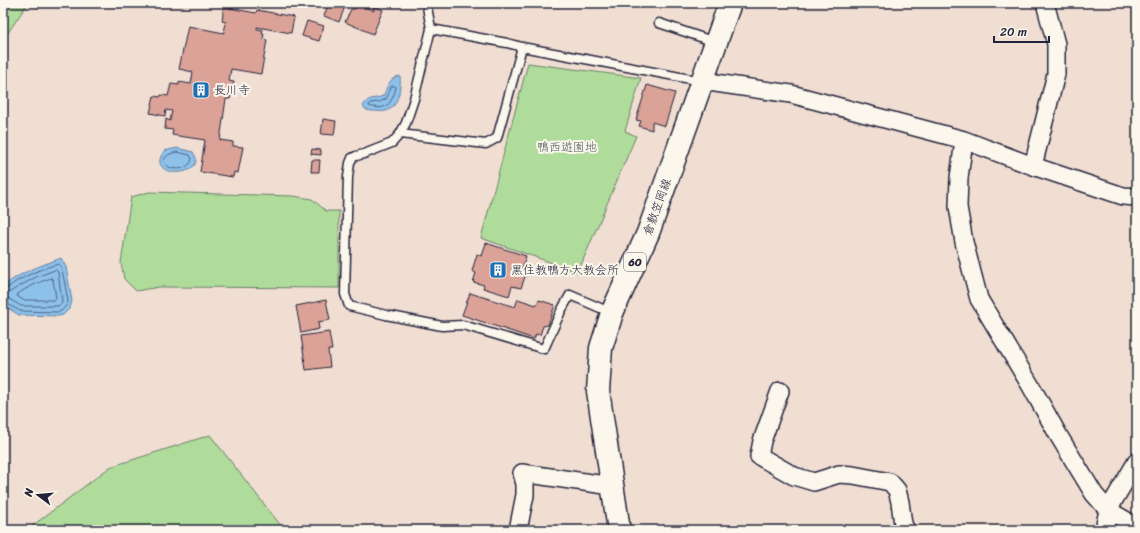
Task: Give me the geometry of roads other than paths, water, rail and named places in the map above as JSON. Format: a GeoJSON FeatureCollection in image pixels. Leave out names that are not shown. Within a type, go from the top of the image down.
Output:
{"type":"FeatureCollection","features":[{"type":"Feature","properties":{"kind":"main road","name":"倉敷笠岡線"},"geometry":{"type":"LineString","coordinates":[[619,530],[598,391],[601,348],[612,313],[648,233],[730,3]]}},
{"type":"Feature","properties":{"kind":"street"},"geometry":{"type":"LineString","coordinates":[[1033,166],[1056,74],[1056,44],[1046,3]]}},
{"type":"Feature","properties":{"kind":"street"},"geometry":{"type":"LineString","coordinates":[[702,81],[791,94],[964,140],[1033,166],[1124,196],[1137,197]]}},
{"type":"Feature","properties":{"kind":"street"},"geometry":{"type":"LineString","coordinates":[[964,140],[959,178],[958,207],[964,242],[979,299],[1094,494],[1108,510],[1137,527]]}},
{"type":"Feature","properties":{"kind":"street"},"geometry":{"type":"LineString","coordinates":[[780,391],[762,441],[759,456],[794,476],[814,482],[839,474],[890,482],[897,490],[903,524],[906,530]]}},
{"type":"Feature","properties":{"kind":"street"},"geometry":{"type":"LineString","coordinates":[[1104,530],[1108,510],[1137,461]]}},
{"type":"Feature","properties":{"kind":"street"},"geometry":{"type":"LineString","coordinates":[[518,530],[526,495],[522,473],[612,486]]}},
{"type":"Feature","properties":{"kind":"lane"},"geometry":{"type":"LineString","coordinates":[[428,3],[428,15],[431,29],[414,99],[406,123],[400,134],[392,143],[356,156],[352,158],[350,163],[348,177],[345,294],[349,306],[442,326],[463,325],[544,349],[570,295],[612,313]]}},
{"type":"Feature","properties":{"kind":"lane"},"geometry":{"type":"LineString","coordinates":[[659,23],[716,42]]}},
{"type":"Feature","properties":{"kind":"lane"},"geometry":{"type":"LineString","coordinates":[[431,29],[702,81]]}},
{"type":"Feature","properties":{"kind":"lane"},"geometry":{"type":"LineString","coordinates":[[400,134],[486,144],[497,138],[522,46]]}},
{"type":"Feature","properties":{"kind":"water"},"geometry":{"type":"Polygon","coordinates":[[[400,76],[398,96],[394,105],[390,109],[386,111],[370,111],[363,106],[367,101],[383,96],[391,81],[400,76]]]}},
{"type":"Feature","properties":{"kind":"water"},"geometry":{"type":"Polygon","coordinates":[[[177,148],[193,152],[196,158],[192,168],[187,171],[168,171],[163,168],[160,163],[164,151],[177,148]]]}},
{"type":"Feature","properties":{"kind":"water"},"geometry":{"type":"Polygon","coordinates":[[[61,258],[66,267],[72,301],[70,308],[63,315],[19,315],[3,305],[3,287],[9,282],[30,270],[61,258]]]}},
{"type":"Feature","properties":{"kind":"place","name":"長川寺"},"geometry":{"type":"Point","coordinates":[201,90]}},
{"type":"Feature","properties":{"kind":"place","name":"黒住教鴨方大教会所"},"geometry":{"type":"Point","coordinates":[498,270]}},
{"type":"Feature","properties":{"kind":"park label","name":"鴨西遊園地"},"geometry":{"type":"Point","coordinates":[567,147]}}]}
